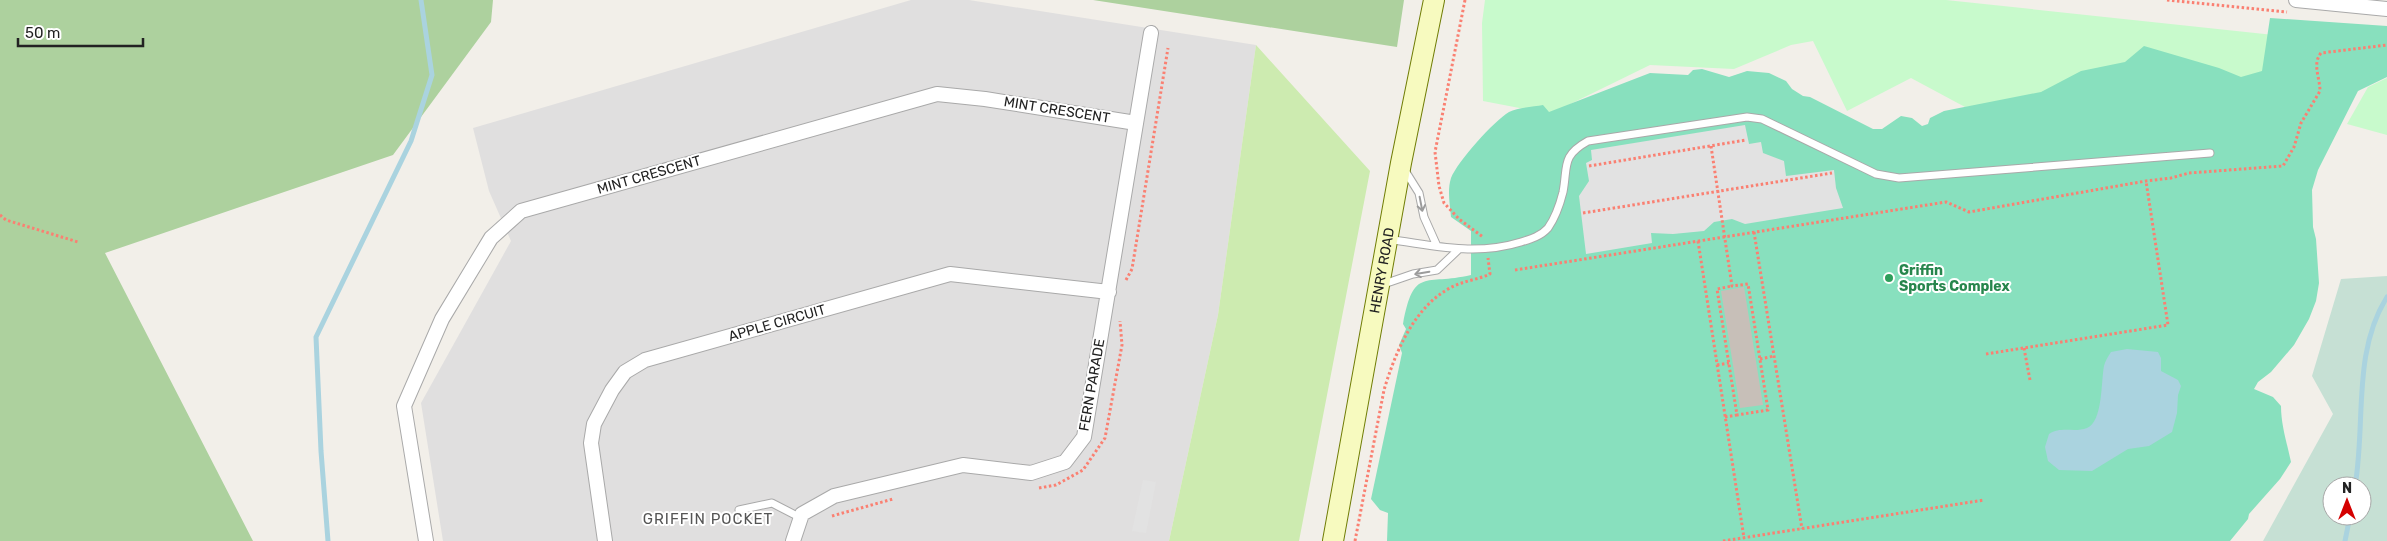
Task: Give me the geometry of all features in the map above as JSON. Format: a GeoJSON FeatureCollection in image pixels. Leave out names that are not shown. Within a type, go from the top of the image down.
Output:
{"type":"FeatureCollection","features":[{"type":"Feature","properties":{"kind":"main road","name":"HENRY ROAD"},"geometry":{"type":"LineString","coordinates":[[1333,541],[1401,163],[1434,0]]}},
{"type":"Feature","properties":{"kind":"street"},"geometry":{"type":"LineString","coordinates":[[2293,6],[2387,9]]}},
{"type":"Feature","properties":{"kind":"street","name":"FERN PARADE"},"geometry":{"type":"LineString","coordinates":[[800,518],[802,514],[834,496],[963,465],[1031,473],[1065,462],[1084,437],[1151,33]]}},
{"type":"Feature","properties":{"kind":"street","name":"MINT CRESCENT"},"geometry":{"type":"LineString","coordinates":[[426,541],[404,406],[447,311],[491,238],[521,211],[937,94],[985,99],[1136,122]]}},
{"type":"Feature","properties":{"kind":"street","name":"APPLE CIRCUIT"},"geometry":{"type":"LineString","coordinates":[[605,541],[591,443],[594,424],[612,390],[625,372],[645,360],[950,274],[1109,292]]}},
{"type":"Feature","properties":{"kind":"street"},"geometry":{"type":"LineString","coordinates":[[793,541],[800,518]]}},
{"type":"Feature","properties":{"kind":"lane"},"geometry":{"type":"LineString","coordinates":[[1388,238],[1458,250],[1476,251],[1500,248],[1536,237],[1547,228],[1555,215],[1562,194],[1568,158],[1574,148],[1588,141],[1747,117],[1762,120],[1876,174],[1899,178],[2210,153]]}},
{"type":"Feature","properties":{"kind":"lane"},"geometry":{"type":"LineString","coordinates":[[1401,163],[1419,193],[1424,217],[1437,246]]}},
{"type":"Feature","properties":{"kind":"lane"},"geometry":{"type":"LineString","coordinates":[[1379,286],[1413,274],[1437,270],[1458,250]]}},
{"type":"Feature","properties":{"kind":"lane"},"geometry":{"type":"LineString","coordinates":[[739,510],[772,503],[800,518]]}},
{"type":"Feature","properties":{"kind":"path"},"geometry":{"type":"LineString","coordinates":[[2167,0],[2293,6]]}},
{"type":"Feature","properties":{"kind":"path"},"geometry":{"type":"LineString","coordinates":[[1516,270],[1946,202],[1969,212],[2171,178],[2189,173],[2283,166],[2294,147],[2301,122],[2320,91],[2316,66],[2317,58],[2321,53],[2387,45]]}},
{"type":"Feature","properties":{"kind":"path"},"geometry":{"type":"LineString","coordinates":[[1124,284],[1132,269],[1168,48]]}},
{"type":"Feature","properties":{"kind":"path"},"geometry":{"type":"LineString","coordinates":[[1589,166],[1746,140]]}},
{"type":"Feature","properties":{"kind":"path"},"geometry":{"type":"LineString","coordinates":[[1711,146],[1732,286]]}},
{"type":"Feature","properties":{"kind":"path"},"geometry":{"type":"LineString","coordinates":[[1583,213],[1832,174]]}},
{"type":"Feature","properties":{"kind":"path"},"geometry":{"type":"LineString","coordinates":[[1986,354],[2168,324],[2146,181]]}},
{"type":"Feature","properties":{"kind":"path"},"geometry":{"type":"LineString","coordinates":[[0,215],[6,220],[78,242]]}},
{"type":"Feature","properties":{"kind":"path"},"geometry":{"type":"LineString","coordinates":[[1754,232],[1802,528]]}},
{"type":"Feature","properties":{"kind":"path"},"geometry":{"type":"LineString","coordinates":[[1698,241],[1744,538]]}},
{"type":"Feature","properties":{"kind":"path"},"geometry":{"type":"LineString","coordinates":[[1725,417],[1768,410],[1748,284],[1717,289],[1737,415]]}},
{"type":"Feature","properties":{"kind":"path"},"geometry":{"type":"LineString","coordinates":[[1032,489],[1056,485],[1084,470],[1106,438],[1122,345],[1119,318]]}},
{"type":"Feature","properties":{"kind":"path"},"geometry":{"type":"LineString","coordinates":[[2024,348],[2030,380]]}},
{"type":"Feature","properties":{"kind":"path"},"geometry":{"type":"LineString","coordinates":[[1760,359],[1774,356]]}},
{"type":"Feature","properties":{"kind":"path"},"geometry":{"type":"LineString","coordinates":[[1717,365],[1729,363]]}},
{"type":"Feature","properties":{"kind":"path"},"geometry":{"type":"LineString","coordinates":[[824,518],[899,497]]}},
{"type":"Feature","properties":{"kind":"path"},"geometry":{"type":"LineString","coordinates":[[1723,541],[1984,500]]}},
{"type":"Feature","properties":{"kind":"shaded area"},"geometry":{"type":"Polygon","coordinates":[[[911,0],[969,0],[1256,45],[1218,315],[1169,541],[443,541],[421,403],[511,241],[489,191],[473,128],[911,0]]]}},
{"type":"Feature","properties":{"kind":"shaded area"},"geometry":{"type":"Polygon","coordinates":[[[1745,125],[1749,144],[1761,142],[1763,153],[1784,161],[1786,176],[1834,170],[1836,188],[1843,208],[1745,224],[1732,219],[1714,222],[1704,231],[1673,234],[1651,233],[1652,243],[1586,254],[1579,196],[1589,181],[1586,163],[1592,160],[1591,150],[1745,125]]]}},
{"type":"Feature","properties":{"kind":"shaded area"},"geometry":{"type":"Polygon","coordinates":[[[1143,480],[1156,482],[1146,533],[1132,531],[1143,480]]]}},
{"type":"Feature","properties":{"kind":"green space"},"geometry":{"type":"Polygon","coordinates":[[[0,0],[493,0],[491,22],[393,155],[105,253],[253,541],[0,541],[0,0]]]}},
{"type":"Feature","properties":{"kind":"green space"},"geometry":{"type":"Polygon","coordinates":[[[1093,0],[1404,0],[1397,47],[1093,0]]]}},
{"type":"Feature","properties":{"kind":"green space"},"geometry":{"type":"Polygon","coordinates":[[[1485,0],[1946,0],[2303,38],[2302,80],[1965,107],[1911,78],[1847,111],[1813,41],[1791,45],[1734,69],[1650,65],[1550,114],[1483,101],[1482,23],[1485,0]]]}},
{"type":"Feature","properties":{"kind":"green space","name":"Griffin Sports Complex"},"geometry":{"type":"Polygon","coordinates":[[[2270,18],[2387,26],[2387,77],[2358,91],[2318,170],[2312,190],[2313,227],[2316,239],[2319,283],[2316,301],[2309,319],[2294,345],[2271,372],[2258,382],[2254,389],[2273,397],[2281,406],[2283,427],[2291,462],[2280,479],[2249,514],[2248,519],[2230,541],[1387,541],[1388,513],[1380,510],[1371,499],[1402,353],[1399,345],[1406,329],[1403,324],[1407,306],[1412,293],[1417,286],[1424,282],[1471,275],[1471,231],[1451,217],[1449,188],[1451,178],[1468,152],[1509,112],[1543,105],[1549,112],[1650,73],[1688,75],[1693,70],[1702,69],[1729,77],[1747,71],[1769,73],[1786,81],[1792,89],[1803,96],[1810,97],[1873,129],[1882,129],[1901,116],[1912,118],[1922,126],[1928,124],[1930,118],[1944,111],[2041,92],[2081,71],[2125,62],[2144,46],[2219,68],[2241,77],[2262,71],[2270,18]]]}},
{"type":"Feature","properties":{"kind":"green space"},"geometry":{"type":"Polygon","coordinates":[[[1256,45],[1370,171],[1299,541],[1169,541],[1218,315],[1256,45]]]}},
{"type":"Feature","properties":{"kind":"green space"},"geometry":{"type":"Polygon","coordinates":[[[2387,78],[2387,135],[2347,124],[2368,87],[2387,78]]]}},
{"type":"Feature","properties":{"kind":"green space"},"geometry":{"type":"Polygon","coordinates":[[[2387,276],[2387,541],[2263,541],[2333,414],[2312,376],[2341,279],[2387,276]]]}},
{"type":"Feature","properties":{"kind":"water"},"geometry":{"type":"Polygon","coordinates":[[[2127,349],[2158,352],[2161,358],[2161,371],[2178,380],[2181,386],[2172,432],[2149,446],[2128,449],[2092,471],[2059,470],[2048,461],[2045,447],[2049,434],[2058,430],[2087,428],[2092,424],[2099,410],[2106,361],[2111,352],[2127,349]]]}},
{"type":"Feature","properties":{"kind":"building"},"geometry":{"type":"Polygon","coordinates":[[[1744,287],[1763,405],[1740,408],[1721,291],[1744,287]]]}},
{"type":"Feature","properties":{"kind":"waterway"},"geometry":{"type":"LineString","coordinates":[[328,541],[321,451],[316,337],[411,141],[432,75],[421,0]]}},
{"type":"Feature","properties":{"kind":"waterway"},"geometry":{"type":"LineString","coordinates":[[2356,476],[2364,365],[2376,318],[2387,297]]}},
{"type":"Feature","properties":{"kind":"waterway"},"geometry":{"type":"LineString","coordinates":[[2345,541],[2348,526]]}},
{"type":"Feature","properties":{"kind":"place","name":"Griffin Sports Complex"},"geometry":{"type":"Point","coordinates":[1889,278]}},
{"type":"Feature","properties":{"kind":"district","name":"GRIFFIN POCKET"},"geometry":{"type":"Point","coordinates":[708,519]}}]}
